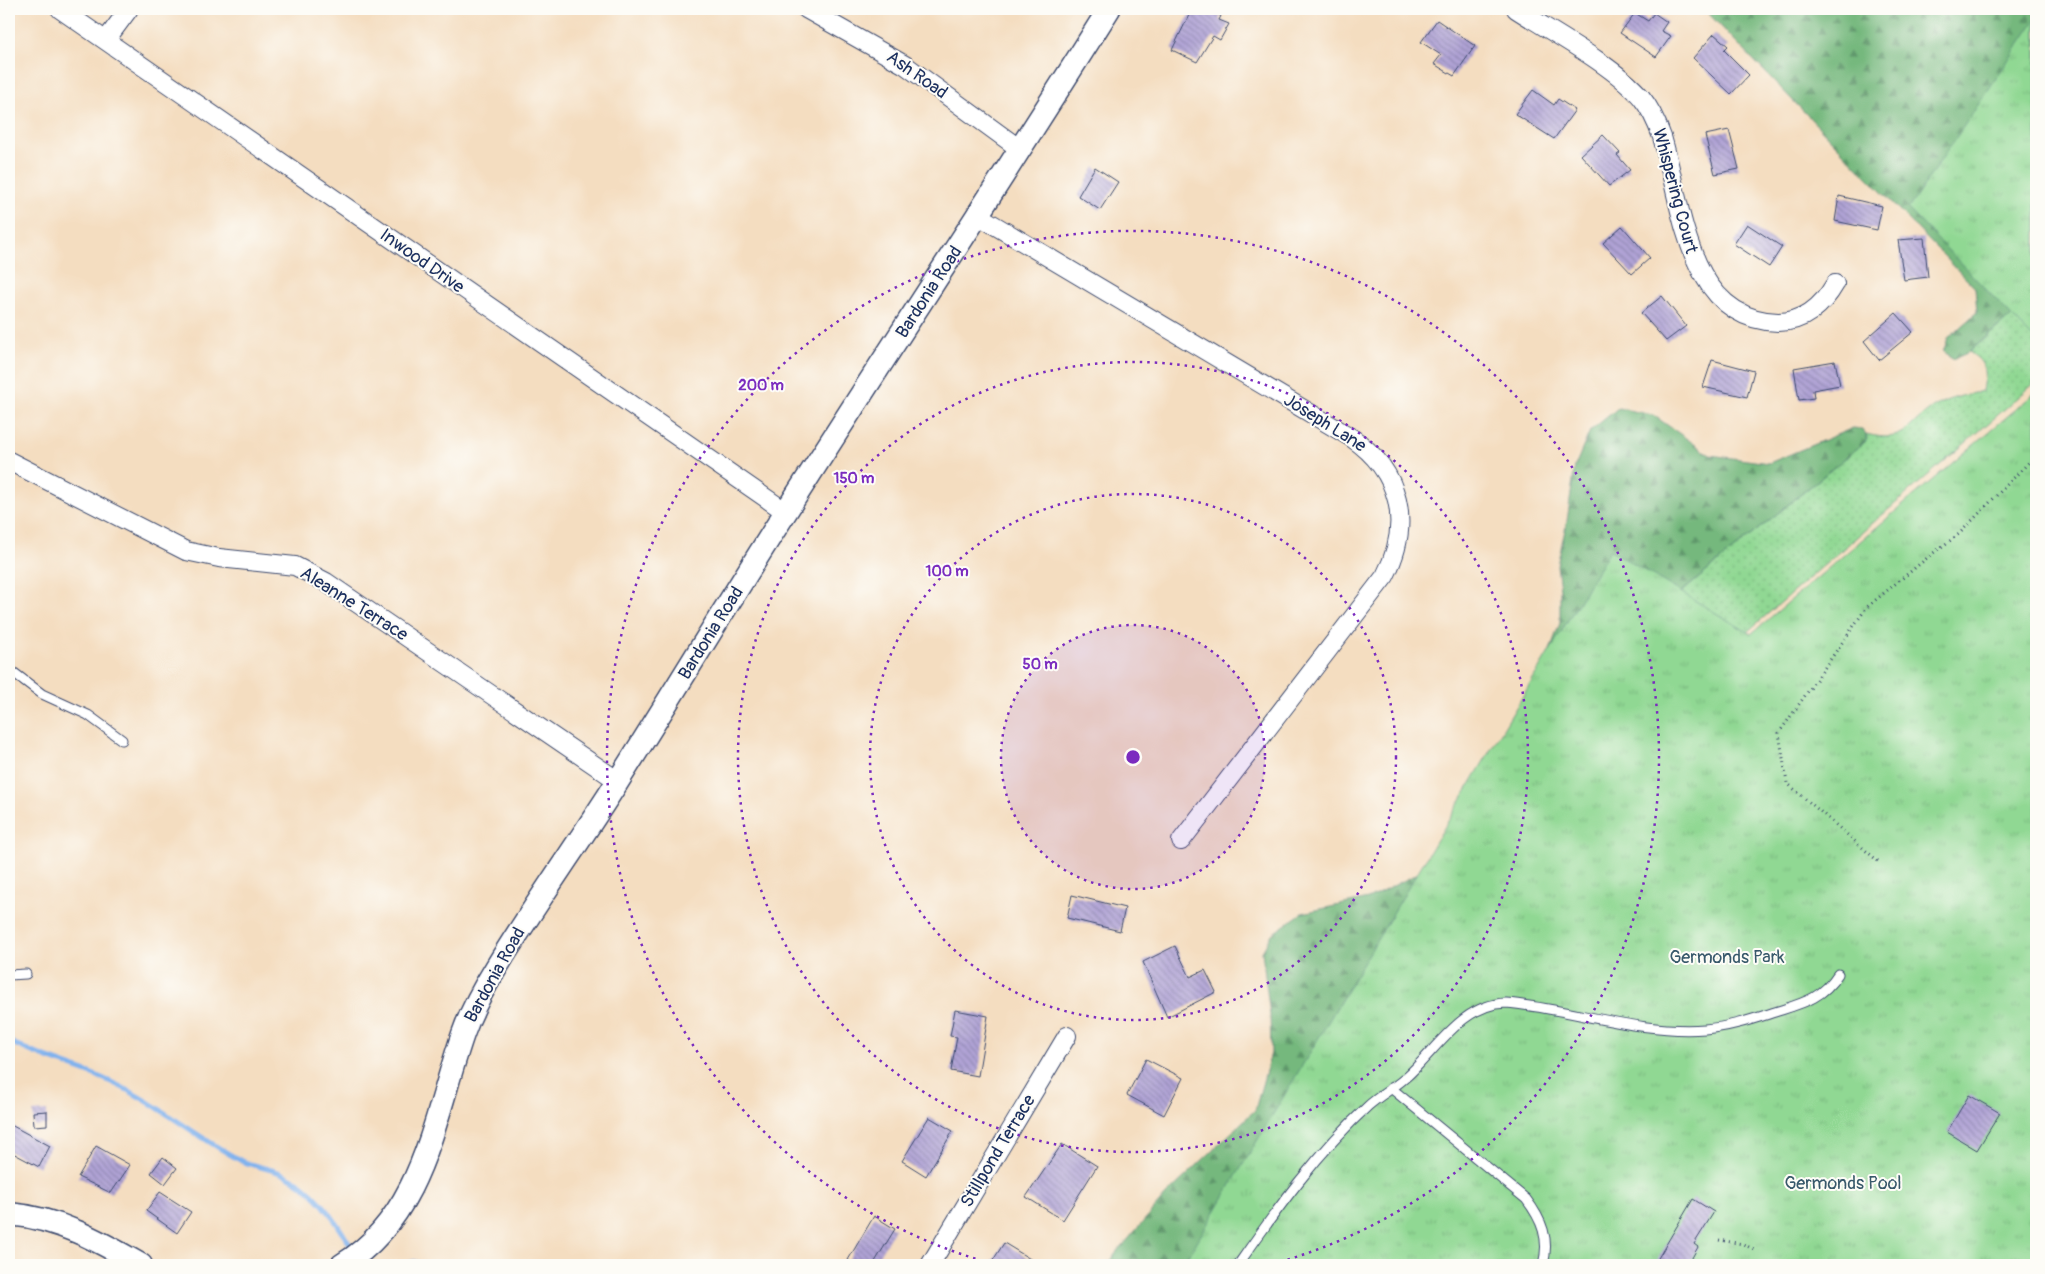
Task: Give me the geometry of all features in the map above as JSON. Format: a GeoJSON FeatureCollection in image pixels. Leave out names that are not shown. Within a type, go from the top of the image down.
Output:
{"type":"FeatureCollection","features":[{"type":"Feature","properties":{"kind":"street","name":"Inwood Drive"},"geometry":{"type":"LineString","coordinates":[[60,9],[594,381],[786,512]]}},
{"type":"Feature","properties":{"kind":"street"},"geometry":{"type":"LineString","coordinates":[[106,40],[129,9]]}},
{"type":"Feature","properties":{"kind":"street","name":"Ash Road"},"geometry":{"type":"LineString","coordinates":[[806,9],[905,65],[1021,150]]}},
{"type":"Feature","properties":{"kind":"street","name":"Bardonia Road"},"geometry":{"type":"LineString","coordinates":[[342,1265],[370,1245],[399,1210],[417,1174],[462,1035],[476,1002],[508,948],[618,781],[786,512],[979,216],[1109,9]]}},
{"type":"Feature","properties":{"kind":"street","name":"Whispering Court"},"geometry":{"type":"LineString","coordinates":[[1516,9],[1607,69],[1642,98],[1658,124],[1693,259],[1706,281],[1724,301],[1758,319],[1782,322],[1813,311],[1822,303],[1835,284]]}},
{"type":"Feature","properties":{"kind":"street","name":"Joseph Lane"},"geometry":{"type":"LineString","coordinates":[[979,216],[1352,438],[1380,463],[1396,496],[1400,522],[1399,539],[1394,558],[1385,576],[1181,841]]}},
{"type":"Feature","properties":{"kind":"street","name":"Aleanne Terrace"},"geometry":{"type":"LineString","coordinates":[[9,461],[186,551],[219,558],[295,566],[326,582],[618,781]]}},
{"type":"Feature","properties":{"kind":"street","name":"Stillpond Terrace"},"geometry":{"type":"LineString","coordinates":[[930,1265],[1067,1036]]}},
{"type":"Feature","properties":{"kind":"street"},"geometry":{"type":"LineString","coordinates":[[9,1214],[42,1220],[76,1230],[141,1265]]}},
{"type":"Feature","properties":{"kind":"lane"},"geometry":{"type":"LineString","coordinates":[[9,669],[42,694],[88,715],[122,740]]}},
{"type":"Feature","properties":{"kind":"lane"},"geometry":{"type":"LineString","coordinates":[[9,975],[26,974]]}},
{"type":"Feature","properties":{"kind":"lane"},"geometry":{"type":"LineString","coordinates":[[1238,1265],[1286,1198],[1330,1145],[1367,1107],[1406,1078],[1463,1020],[1487,1005],[1517,1004],[1645,1027],[1676,1030],[1707,1029],[1752,1020],[1815,998],[1828,988],[1838,974]]}},
{"type":"Feature","properties":{"kind":"lane"},"geometry":{"type":"LineString","coordinates":[[1391,1088],[1526,1199],[1539,1217],[1543,1228],[1546,1250],[1542,1265]]}},
{"type":"Feature","properties":{"kind":"path"},"geometry":{"type":"LineString","coordinates":[[1878,861],[1787,783],[1779,733],[1867,607],[1932,554],[1960,534],[2036,455]]}},
{"type":"Feature","properties":{"kind":"path"},"geometry":{"type":"LineString","coordinates":[[1719,1240],[1743,1244],[1755,1250]]}},
{"type":"Feature","properties":{"kind":"green space"},"geometry":{"type":"Polygon","coordinates":[[[1704,9],[2036,9],[2036,294],[1969,352],[1954,359],[1943,352],[1948,338],[1977,312],[1975,288],[1704,9]]]}},
{"type":"Feature","properties":{"kind":"green space"},"geometry":{"type":"Polygon","coordinates":[[[2036,19],[2036,341],[1908,209],[2036,19]]]}},
{"type":"Feature","properties":{"kind":"green space"},"geometry":{"type":"Polygon","coordinates":[[[2036,294],[2036,382],[1696,676],[1645,622],[1866,441],[1866,434],[1890,437],[1898,435],[1939,404],[1982,391],[1984,368],[1979,360],[1969,352],[2036,294]]]}},
{"type":"Feature","properties":{"kind":"green space","name":"Germonds Park"},"geometry":{"type":"Polygon","coordinates":[[[2036,392],[2036,1265],[1183,1265],[1610,550],[1751,634],[2036,392]]]}},
{"type":"Feature","properties":{"kind":"green space"},"geometry":{"type":"Polygon","coordinates":[[[1618,408],[1653,415],[1710,455],[1769,463],[1853,428],[1862,429],[1866,434],[1866,441],[1645,622],[1198,1265],[1106,1265],[1166,1195],[1255,1110],[1271,1053],[1270,1015],[1262,952],[1272,934],[1302,913],[1368,899],[1426,869],[1540,677],[1560,623],[1560,589],[1557,565],[1567,521],[1575,466],[1590,431],[1618,408]]]}},
{"type":"Feature","properties":{"kind":"building"},"geometry":{"type":"Polygon","coordinates":[[[1192,9],[1207,9],[1221,16],[1219,20],[1229,24],[1220,40],[1213,36],[1197,62],[1172,50],[1192,9]]]}},
{"type":"Feature","properties":{"kind":"building"},"geometry":{"type":"Polygon","coordinates":[[[1635,13],[1648,21],[1654,13],[1667,22],[1661,31],[1671,36],[1656,57],[1620,33],[1635,13]]]}},
{"type":"Feature","properties":{"kind":"building"},"geometry":{"type":"Polygon","coordinates":[[[1437,20],[1475,46],[1454,76],[1434,64],[1441,55],[1421,42],[1437,20]]]}},
{"type":"Feature","properties":{"kind":"building"},"geometry":{"type":"Polygon","coordinates":[[[1714,34],[1728,46],[1724,50],[1749,75],[1731,94],[1693,58],[1714,34]]]}},
{"type":"Feature","properties":{"kind":"building"},"geometry":{"type":"Polygon","coordinates":[[[1533,90],[1554,105],[1558,99],[1575,110],[1554,139],[1515,114],[1533,90]]]}},
{"type":"Feature","properties":{"kind":"building"},"geometry":{"type":"Polygon","coordinates":[[[1729,130],[1739,169],[1715,174],[1705,135],[1729,130]]]}},
{"type":"Feature","properties":{"kind":"building"},"geometry":{"type":"Polygon","coordinates":[[[1603,135],[1620,153],[1617,155],[1630,170],[1609,186],[1581,155],[1603,135]]]}},
{"type":"Feature","properties":{"kind":"building"},"geometry":{"type":"Polygon","coordinates":[[[1095,167],[1118,182],[1100,210],[1078,196],[1095,167]]]}},
{"type":"Feature","properties":{"kind":"building"},"geometry":{"type":"Polygon","coordinates":[[[1839,196],[1882,206],[1877,230],[1835,221],[1839,196]]]}},
{"type":"Feature","properties":{"kind":"building"},"geometry":{"type":"Polygon","coordinates":[[[1747,224],[1782,247],[1769,267],[1734,244],[1747,224]]]}},
{"type":"Feature","properties":{"kind":"building"},"geometry":{"type":"Polygon","coordinates":[[[1622,226],[1650,258],[1632,274],[1603,243],[1622,226]]]}},
{"type":"Feature","properties":{"kind":"building"},"geometry":{"type":"Polygon","coordinates":[[[1924,238],[1928,277],[1904,280],[1898,240],[1924,238]]]}},
{"type":"Feature","properties":{"kind":"building"},"geometry":{"type":"Polygon","coordinates":[[[1662,296],[1686,326],[1666,341],[1641,313],[1662,296]]]}},
{"type":"Feature","properties":{"kind":"building"},"geometry":{"type":"Polygon","coordinates":[[[1896,313],[1913,332],[1879,360],[1864,341],[1896,313]]]}},
{"type":"Feature","properties":{"kind":"building"},"geometry":{"type":"Polygon","coordinates":[[[1712,360],[1754,371],[1747,397],[1703,387],[1712,360]]]}},
{"type":"Feature","properties":{"kind":"building"},"geometry":{"type":"Polygon","coordinates":[[[1835,361],[1840,385],[1813,390],[1814,398],[1799,400],[1794,368],[1835,361]]]}},
{"type":"Feature","properties":{"kind":"building"},"geometry":{"type":"Polygon","coordinates":[[[1072,895],[1125,908],[1120,931],[1067,918],[1072,895]]]}},
{"type":"Feature","properties":{"kind":"building"},"geometry":{"type":"Polygon","coordinates":[[[1175,946],[1190,977],[1205,970],[1216,992],[1167,1017],[1143,962],[1175,946]]]}},
{"type":"Feature","properties":{"kind":"building"},"geometry":{"type":"Polygon","coordinates":[[[955,1010],[988,1016],[978,1076],[951,1071],[957,1037],[950,1036],[955,1010]]]}},
{"type":"Feature","properties":{"kind":"building"},"geometry":{"type":"Polygon","coordinates":[[[1146,1059],[1183,1078],[1164,1115],[1127,1095],[1146,1059]]]}},
{"type":"Feature","properties":{"kind":"building"},"geometry":{"type":"Polygon","coordinates":[[[1969,1095],[2000,1113],[1977,1150],[1947,1132],[1969,1095]]]}},
{"type":"Feature","properties":{"kind":"building"},"geometry":{"type":"Polygon","coordinates":[[[47,1111],[47,1125],[34,1126],[33,1112],[47,1111]]]}},
{"type":"Feature","properties":{"kind":"building"},"geometry":{"type":"Polygon","coordinates":[[[929,1117],[953,1131],[926,1176],[902,1161],[929,1117]]]}},
{"type":"Feature","properties":{"kind":"building"},"geometry":{"type":"Polygon","coordinates":[[[9,1124],[50,1146],[39,1167],[9,1151],[9,1124]]]}},
{"type":"Feature","properties":{"kind":"building"},"geometry":{"type":"Polygon","coordinates":[[[1062,1144],[1097,1166],[1063,1220],[1026,1197],[1062,1144]]]}},
{"type":"Feature","properties":{"kind":"building"},"geometry":{"type":"Polygon","coordinates":[[[96,1146],[130,1165],[111,1193],[78,1177],[96,1146]]]}},
{"type":"Feature","properties":{"kind":"building"},"geometry":{"type":"Polygon","coordinates":[[[163,1157],[177,1168],[165,1184],[151,1173],[163,1157]]]}},
{"type":"Feature","properties":{"kind":"building"},"geometry":{"type":"Polygon","coordinates":[[[160,1192],[191,1212],[177,1233],[146,1211],[160,1192]]]}},
{"type":"Feature","properties":{"kind":"building"},"geometry":{"type":"Polygon","coordinates":[[[1693,1199],[1714,1212],[1694,1244],[1698,1247],[1688,1265],[1665,1265],[1657,1260],[1693,1199]]]}},
{"type":"Feature","properties":{"kind":"building"},"geometry":{"type":"Polygon","coordinates":[[[874,1216],[895,1229],[873,1265],[856,1265],[848,1260],[874,1216]]]}},
{"type":"Feature","properties":{"kind":"building"},"geometry":{"type":"Polygon","coordinates":[[[1004,1243],[1040,1265],[990,1265],[1004,1243]]]}},
{"type":"Feature","properties":{"kind":"waterway"},"geometry":{"type":"LineString","coordinates":[[9,1041],[34,1053],[86,1071],[128,1090],[240,1160],[278,1172],[294,1180],[314,1195],[322,1204],[350,1245]]}},
{"type":"Feature","properties":{"kind":"waterway"},"geometry":{"type":"LineString","coordinates":[[403,1265],[414,1262],[425,1265]]}},
{"type":"Feature","properties":{"kind":"park label","name":"Germonds Pool"},"geometry":{"type":"Point","coordinates":[1843,1183]}}]}
